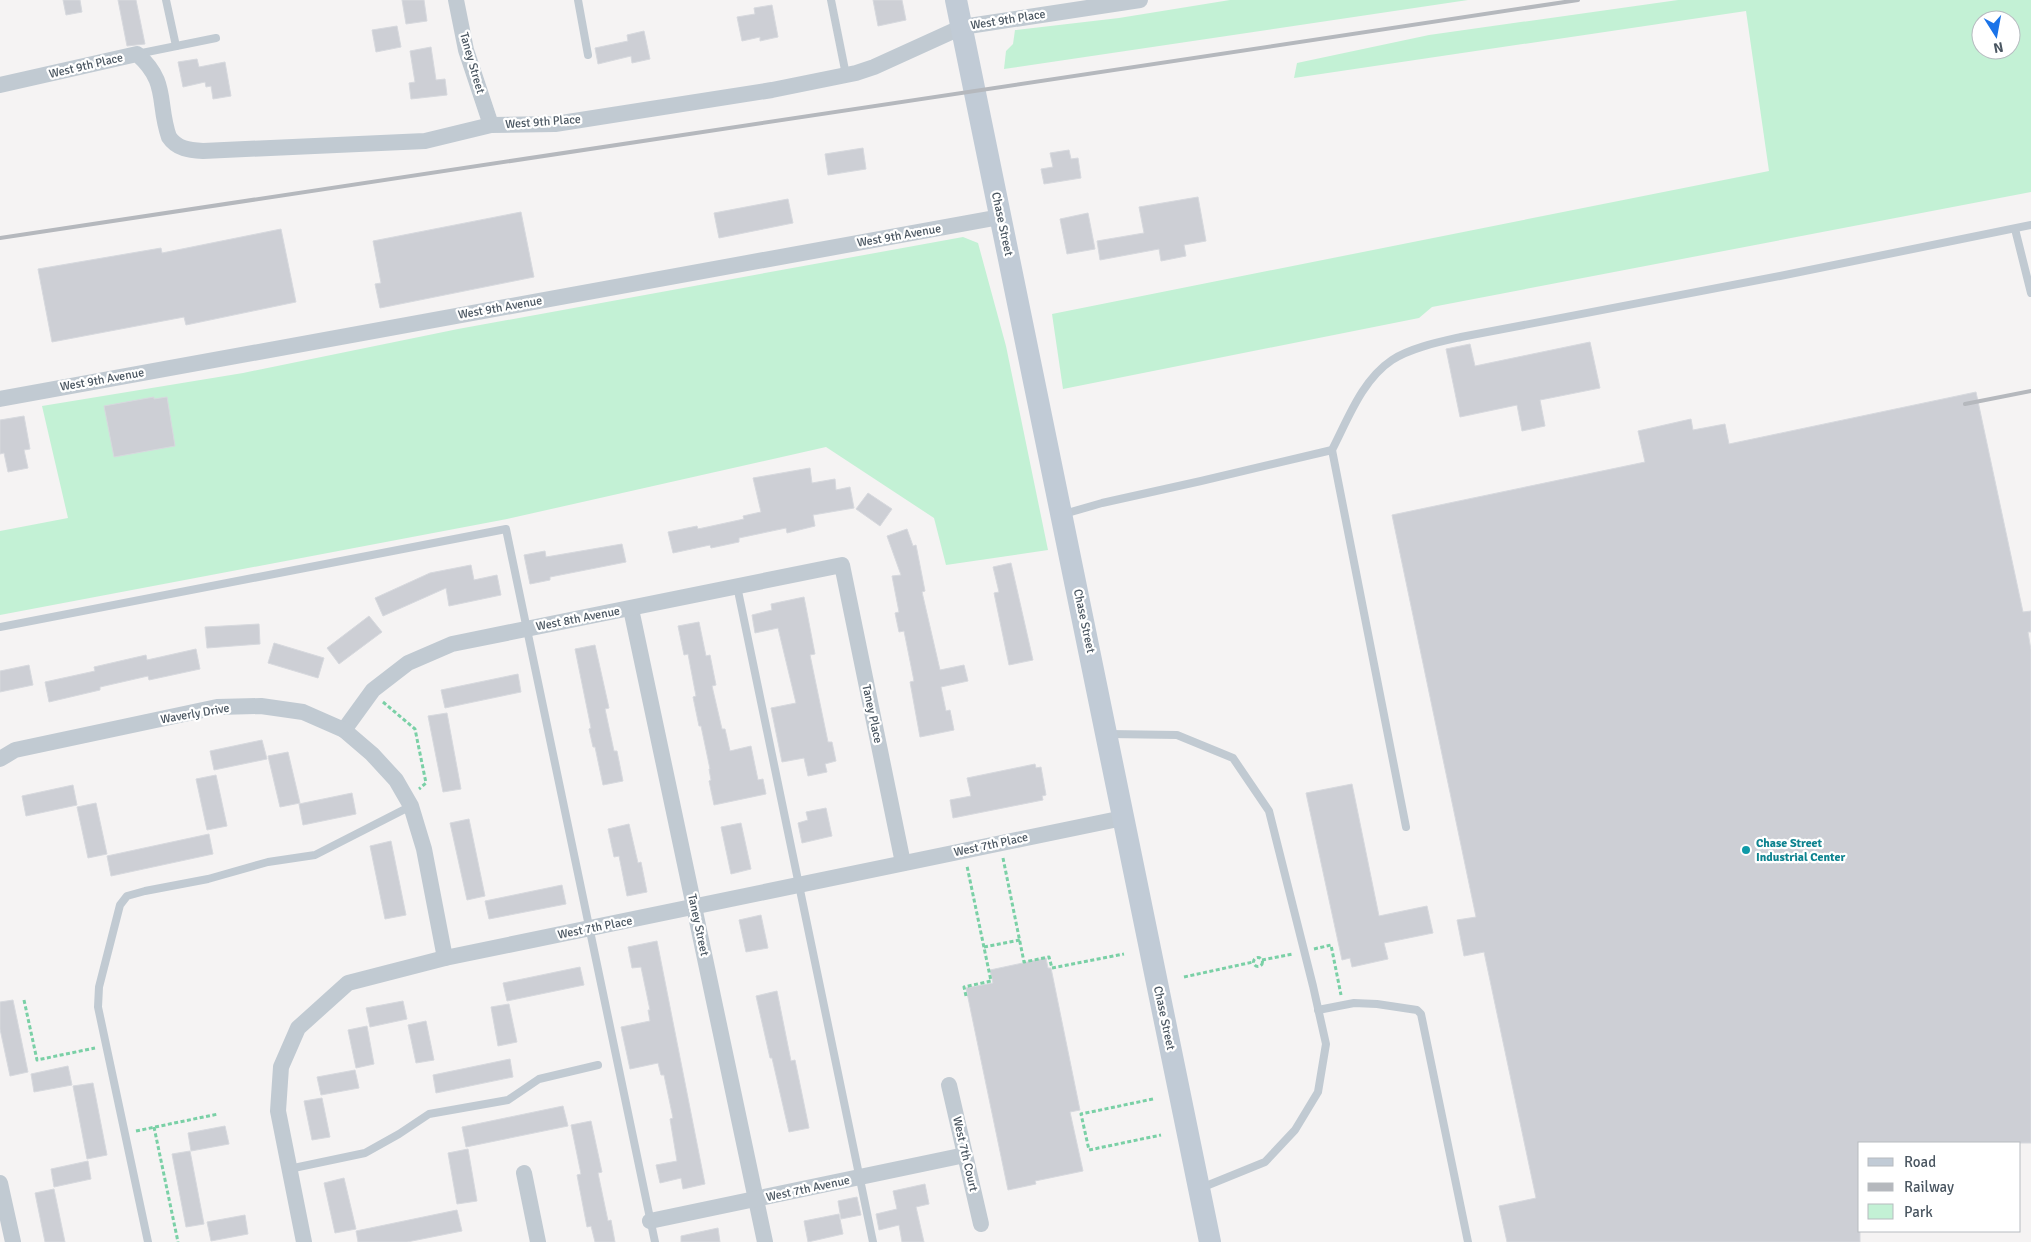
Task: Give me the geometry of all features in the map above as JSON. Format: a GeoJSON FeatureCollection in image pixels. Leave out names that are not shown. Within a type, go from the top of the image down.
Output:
{"type":"FeatureCollection","features":[{"type":"Feature","properties":{"kind":"street","name":"Taney Street"},"geometry":{"type":"LineString","coordinates":[[456,0],[466,50],[490,126]]}},
{"type":"Feature","properties":{"kind":"street","name":"Chase Street"},"geometry":{"type":"LineString","coordinates":[[956,0],[1210,1242]]}},
{"type":"Feature","properties":{"kind":"street","name":"West 9th Place"},"geometry":{"type":"LineString","coordinates":[[0,85],[137,54],[155,74],[169,138],[184,149],[203,152],[425,142],[490,126],[555,124],[772,90],[846,75],[874,67],[900,57],[962,27],[1140,0]]}},
{"type":"Feature","properties":{"kind":"street","name":"West 9th Avenue"},"geometry":{"type":"LineString","coordinates":[[0,399],[1000,217]]}},
{"type":"Feature","properties":{"kind":"street","name":"West 8th Avenue"},"geometry":{"type":"LineString","coordinates":[[344,730],[373,690],[408,663],[452,644],[842,565]]}},
{"type":"Feature","properties":{"kind":"street","name":"Taney Place"},"geometry":{"type":"LineString","coordinates":[[842,565],[903,863]]}},
{"type":"Feature","properties":{"kind":"street","name":"Taney Street"},"geometry":{"type":"LineString","coordinates":[[631,609],[765,1242]]}},
{"type":"Feature","properties":{"kind":"street","name":"Waverly Drive"},"geometry":{"type":"LineString","coordinates":[[0,759],[16,750],[217,707],[261,706],[303,712],[344,730],[372,754],[413,799],[445,958]]}},
{"type":"Feature","properties":{"kind":"street","name":"West 7th Place"},"geometry":{"type":"LineString","coordinates":[[304,1242],[278,1111],[281,1067],[298,1028],[348,983],[445,958],[1124,818]]}},
{"type":"Feature","properties":{"kind":"street","name":"West 7th Court"},"geometry":{"type":"LineString","coordinates":[[949,1085],[981,1224]]}},
{"type":"Feature","properties":{"kind":"street","name":"West 7th Avenue"},"geometry":{"type":"LineString","coordinates":[[650,1221],[965,1155]]}},
{"type":"Feature","properties":{"kind":"street"},"geometry":{"type":"LineString","coordinates":[[524,1173],[538,1242]]}},
{"type":"Feature","properties":{"kind":"street"},"geometry":{"type":"LineString","coordinates":[[0,1182],[13,1242]]}},
{"type":"Feature","properties":{"kind":"lane"},"geometry":{"type":"LineString","coordinates":[[166,0],[176,46]]}},
{"type":"Feature","properties":{"kind":"lane"},"geometry":{"type":"LineString","coordinates":[[578,0],[588,55]]}},
{"type":"Feature","properties":{"kind":"lane"},"geometry":{"type":"LineString","coordinates":[[831,0],[846,75]]}},
{"type":"Feature","properties":{"kind":"lane"},"geometry":{"type":"LineString","coordinates":[[137,54],[216,38]]}},
{"type":"Feature","properties":{"kind":"lane"},"geometry":{"type":"LineString","coordinates":[[1406,827],[1332,450],[1354,408],[1374,376],[1392,360],[1428,345],[1461,337],[2031,226]]}},
{"type":"Feature","properties":{"kind":"lane"},"geometry":{"type":"LineString","coordinates":[[2015,229],[2031,295]]}},
{"type":"Feature","properties":{"kind":"lane"},"geometry":{"type":"LineString","coordinates":[[1062,515],[1102,503],[1332,450]]}},
{"type":"Feature","properties":{"kind":"lane"},"geometry":{"type":"LineString","coordinates":[[0,627],[506,529],[655,1242]]}},
{"type":"Feature","properties":{"kind":"lane"},"geometry":{"type":"LineString","coordinates":[[737,586],[873,1242]]}},
{"type":"Feature","properties":{"kind":"lane"},"geometry":{"type":"LineString","coordinates":[[1106,734],[1177,735],[1233,758],[1269,811],[1326,1044],[1318,1092],[1295,1130],[1265,1162],[1199,1188]]}},
{"type":"Feature","properties":{"kind":"lane"},"geometry":{"type":"LineString","coordinates":[[148,1242],[98,1007],[99,987],[120,905],[127,896],[208,879],[268,862],[314,855],[413,799]]}},
{"type":"Feature","properties":{"kind":"lane"},"geometry":{"type":"LineString","coordinates":[[1318,1010],[1343,1005],[1377,1004],[1417,1010],[1421,1014],[1468,1242]]}},
{"type":"Feature","properties":{"kind":"lane"},"geometry":{"type":"LineString","coordinates":[[289,1169],[365,1153],[400,1134],[429,1114],[508,1100],[539,1078],[598,1066]]}},
{"type":"Feature","properties":{"kind":"path"},"geometry":{"type":"LineString","coordinates":[[381,700],[415,729],[426,783],[413,799]]}},
{"type":"Feature","properties":{"kind":"path"},"geometry":{"type":"LineString","coordinates":[[1000,843],[1024,962],[1049,957],[1052,968],[1124,954]]}},
{"type":"Feature","properties":{"kind":"path"},"geometry":{"type":"LineString","coordinates":[[963,851],[991,981],[964,987],[966,996]]}},
{"type":"Feature","properties":{"kind":"path"},"geometry":{"type":"LineString","coordinates":[[984,947],[1020,940]]}},
{"type":"Feature","properties":{"kind":"path"},"geometry":{"type":"LineString","coordinates":[[1304,951],[1331,945],[1343,1005]]}},
{"type":"Feature","properties":{"kind":"path"},"geometry":{"type":"LineString","coordinates":[[1184,977],[1253,962],[1256,958],[1262,960],[1293,954]]}},
{"type":"Feature","properties":{"kind":"path"},"geometry":{"type":"LineString","coordinates":[[1253,962],[1254,965],[1258,966],[1262,963],[1262,960]]}},
{"type":"Feature","properties":{"kind":"path"},"geometry":{"type":"LineString","coordinates":[[24,1000],[37,1060],[105,1046]]}},
{"type":"Feature","properties":{"kind":"path"},"geometry":{"type":"LineString","coordinates":[[1153,1099],[1081,1114],[1089,1150],[1161,1135]]}},
{"type":"Feature","properties":{"kind":"path"},"geometry":{"type":"LineString","coordinates":[[124,1134],[218,1114]]}},
{"type":"Feature","properties":{"kind":"path"},"geometry":{"type":"LineString","coordinates":[[154,1127],[178,1242]]}},
{"type":"Feature","properties":{"kind":"green space"},"geometry":{"type":"Polygon","coordinates":[[[1230,0],[1468,0],[1004,69],[1006,51],[1013,44],[1015,30],[1119,18],[1230,0]]]}},
{"type":"Feature","properties":{"kind":"green space"},"geometry":{"type":"Polygon","coordinates":[[[1678,0],[2031,0],[2031,192],[1432,307],[1419,318],[1063,389],[1052,314],[1769,171],[1746,11],[1294,78],[1297,63],[1429,35],[1678,0]]]}},
{"type":"Feature","properties":{"kind":"green space"},"geometry":{"type":"Polygon","coordinates":[[[963,237],[978,243],[1006,346],[1048,550],[946,565],[934,518],[826,447],[507,519],[0,615],[0,531],[68,518],[42,406],[243,373],[458,329],[963,237]]]}},
{"type":"Feature","properties":{"kind":"building"},"geometry":{"type":"Polygon","coordinates":[[[63,0],[80,0],[82,12],[66,15],[63,0]]]}},
{"type":"Feature","properties":{"kind":"building"},"geometry":{"type":"Polygon","coordinates":[[[118,0],[136,0],[145,44],[127,46],[118,0]]]}},
{"type":"Feature","properties":{"kind":"building"},"geometry":{"type":"Polygon","coordinates":[[[402,0],[424,0],[427,21],[406,24],[402,0]]]}},
{"type":"Feature","properties":{"kind":"building"},"geometry":{"type":"Polygon","coordinates":[[[873,0],[902,0],[906,20],[878,26],[873,0]]]}},
{"type":"Feature","properties":{"kind":"building"},"geometry":{"type":"Polygon","coordinates":[[[772,5],[778,37],[760,41],[760,37],[742,41],[737,17],[755,14],[754,8],[772,5]]]}},
{"type":"Feature","properties":{"kind":"building"},"geometry":{"type":"Polygon","coordinates":[[[397,26],[401,47],[376,52],[372,30],[397,26]]]}},
{"type":"Feature","properties":{"kind":"building"},"geometry":{"type":"Polygon","coordinates":[[[644,31],[650,59],[632,63],[631,56],[598,64],[595,48],[628,41],[627,35],[644,31]]]}},
{"type":"Feature","properties":{"kind":"building"},"geometry":{"type":"Polygon","coordinates":[[[431,47],[436,80],[445,79],[447,95],[411,99],[409,83],[415,82],[410,51],[431,47]]]}},
{"type":"Feature","properties":{"kind":"building"},"geometry":{"type":"Polygon","coordinates":[[[197,59],[199,67],[225,62],[231,96],[213,99],[211,86],[206,87],[205,82],[183,87],[178,62],[197,59]]]}},
{"type":"Feature","properties":{"kind":"building"},"geometry":{"type":"Polygon","coordinates":[[[863,148],[866,169],[828,175],[825,154],[863,148]]]}},
{"type":"Feature","properties":{"kind":"building"},"geometry":{"type":"Polygon","coordinates":[[[1069,150],[1071,159],[1078,158],[1081,178],[1044,184],[1041,169],[1053,167],[1050,153],[1069,150]]]}},
{"type":"Feature","properties":{"kind":"building"},"geometry":{"type":"Polygon","coordinates":[[[1198,197],[1206,241],[1184,245],[1186,256],[1161,261],[1159,249],[1100,260],[1097,241],[1144,233],[1139,207],[1198,197]]]}},
{"type":"Feature","properties":{"kind":"building"},"geometry":{"type":"Polygon","coordinates":[[[788,199],[793,223],[719,238],[714,213],[788,199]]]}},
{"type":"Feature","properties":{"kind":"building"},"geometry":{"type":"Polygon","coordinates":[[[521,212],[534,277],[380,308],[375,284],[381,283],[373,241],[521,212]]]}},
{"type":"Feature","properties":{"kind":"building"},"geometry":{"type":"Polygon","coordinates":[[[1088,213],[1095,249],[1067,254],[1060,219],[1088,213]]]}},
{"type":"Feature","properties":{"kind":"building"},"geometry":{"type":"Polygon","coordinates":[[[281,229],[296,302],[186,325],[184,317],[52,342],[38,269],[161,248],[162,253],[281,229]]]}},
{"type":"Feature","properties":{"kind":"building"},"geometry":{"type":"Polygon","coordinates":[[[1590,342],[1600,388],[1540,400],[1545,426],[1522,431],[1517,405],[1460,417],[1446,349],[1470,344],[1475,366],[1590,342]]]}},
{"type":"Feature","properties":{"kind":"building","name":"Chase Street Industrial Center"},"geometry":{"type":"Polygon","coordinates":[[[1976,392],[2023,612],[2031,611],[2031,632],[2028,632],[2031,650],[2031,1143],[1858,1142],[1858,1232],[1860,1232],[1860,1242],[1507,1242],[1499,1206],[1536,1198],[1484,952],[1464,956],[1457,920],[1476,917],[1392,515],[1645,462],[1638,431],[1691,419],[1693,430],[1725,424],[1729,444],[1976,392]]]}},
{"type":"Feature","properties":{"kind":"building"},"geometry":{"type":"Polygon","coordinates":[[[154,397],[154,399],[167,397],[175,446],[114,457],[104,406],[154,397]]]}},
{"type":"Feature","properties":{"kind":"building"},"geometry":{"type":"Polygon","coordinates":[[[24,416],[30,449],[24,450],[28,468],[8,472],[4,453],[0,454],[0,420],[24,416]]]}},
{"type":"Feature","properties":{"kind":"building"},"geometry":{"type":"Polygon","coordinates":[[[810,468],[812,483],[835,479],[836,490],[850,487],[854,508],[813,515],[815,526],[787,533],[786,528],[739,538],[739,542],[711,548],[710,545],[673,553],[668,532],[697,526],[698,529],[744,519],[743,516],[761,512],[753,478],[810,468]]]}},
{"type":"Feature","properties":{"kind":"building"},"geometry":{"type":"Polygon","coordinates":[[[868,493],[892,509],[880,526],[856,509],[868,493]]]}},
{"type":"Feature","properties":{"kind":"building"},"geometry":{"type":"Polygon","coordinates":[[[907,529],[913,546],[916,545],[925,591],[922,592],[940,670],[964,665],[968,681],[941,687],[946,711],[950,710],[954,730],[920,737],[910,682],[914,681],[904,631],[899,632],[895,613],[899,612],[892,576],[901,575],[887,536],[907,529]]]}},
{"type":"Feature","properties":{"kind":"building"},"geometry":{"type":"Polygon","coordinates":[[[622,544],[626,562],[550,577],[550,580],[530,584],[524,555],[545,551],[546,557],[622,544]]]}},
{"type":"Feature","properties":{"kind":"building"},"geometry":{"type":"Polygon","coordinates":[[[1011,563],[1033,660],[1009,665],[994,593],[999,592],[993,567],[1011,563]]]}},
{"type":"Feature","properties":{"kind":"building"},"geometry":{"type":"Polygon","coordinates":[[[471,565],[474,580],[497,575],[501,595],[449,606],[446,588],[383,616],[375,598],[430,573],[471,565]]]}},
{"type":"Feature","properties":{"kind":"building"},"geometry":{"type":"Polygon","coordinates":[[[804,597],[815,654],[810,655],[828,742],[832,742],[836,761],[825,764],[827,772],[808,776],[804,758],[782,762],[771,708],[796,703],[778,628],[755,633],[752,615],[772,610],[771,604],[804,597]]]}},
{"type":"Feature","properties":{"kind":"building"},"geometry":{"type":"Polygon","coordinates":[[[369,616],[382,632],[339,664],[327,648],[369,616]]]}},
{"type":"Feature","properties":{"kind":"building"},"geometry":{"type":"Polygon","coordinates":[[[699,622],[706,656],[710,655],[716,685],[712,686],[722,729],[725,729],[730,751],[751,746],[758,780],[763,779],[766,794],[714,805],[709,781],[711,780],[710,769],[693,697],[696,696],[688,654],[684,655],[678,626],[699,622]]]}},
{"type":"Feature","properties":{"kind":"building"},"geometry":{"type":"Polygon","coordinates":[[[259,624],[260,644],[207,648],[205,627],[259,624]]]}},
{"type":"Feature","properties":{"kind":"building"},"geometry":{"type":"Polygon","coordinates":[[[274,643],[324,658],[318,678],[268,663],[274,643]]]}},
{"type":"Feature","properties":{"kind":"building"},"geometry":{"type":"Polygon","coordinates":[[[595,645],[609,708],[605,709],[623,781],[603,785],[589,729],[591,728],[575,649],[595,645]]]}},
{"type":"Feature","properties":{"kind":"building"},"geometry":{"type":"Polygon","coordinates":[[[196,649],[200,669],[149,680],[148,676],[100,687],[100,690],[49,702],[45,682],[95,671],[94,667],[146,655],[147,660],[196,649]]]}},
{"type":"Feature","properties":{"kind":"building"},"geometry":{"type":"Polygon","coordinates":[[[29,665],[33,685],[0,692],[0,671],[29,665]]]}},
{"type":"Feature","properties":{"kind":"building"},"geometry":{"type":"Polygon","coordinates":[[[518,674],[521,692],[445,708],[441,690],[518,674]]]}},
{"type":"Feature","properties":{"kind":"building"},"geometry":{"type":"Polygon","coordinates":[[[447,713],[461,789],[443,792],[428,716],[447,713]]]}},
{"type":"Feature","properties":{"kind":"building"},"geometry":{"type":"Polygon","coordinates":[[[262,740],[267,759],[214,770],[210,751],[262,740]]]}},
{"type":"Feature","properties":{"kind":"building"},"geometry":{"type":"Polygon","coordinates":[[[288,752],[300,803],[280,807],[268,756],[288,752]]]}},
{"type":"Feature","properties":{"kind":"building"},"geometry":{"type":"Polygon","coordinates":[[[1035,764],[1036,768],[1041,767],[1046,795],[1042,796],[1043,800],[953,818],[950,800],[971,796],[967,778],[1035,764]]]}},
{"type":"Feature","properties":{"kind":"building"},"geometry":{"type":"Polygon","coordinates":[[[216,775],[227,826],[207,830],[196,779],[216,775]]]}},
{"type":"Feature","properties":{"kind":"building"},"geometry":{"type":"Polygon","coordinates":[[[1352,784],[1379,916],[1427,906],[1433,933],[1384,943],[1388,959],[1352,967],[1350,958],[1342,960],[1306,793],[1352,784]]]}},
{"type":"Feature","properties":{"kind":"building"},"geometry":{"type":"Polygon","coordinates":[[[73,785],[77,805],[26,816],[22,796],[73,785]]]}},
{"type":"Feature","properties":{"kind":"building"},"geometry":{"type":"Polygon","coordinates":[[[352,793],[356,814],[303,825],[299,804],[352,793]]]}},
{"type":"Feature","properties":{"kind":"building"},"geometry":{"type":"Polygon","coordinates":[[[96,803],[107,854],[88,858],[77,807],[96,803]]]}},
{"type":"Feature","properties":{"kind":"building"},"geometry":{"type":"Polygon","coordinates":[[[826,808],[832,836],[802,843],[798,823],[808,820],[806,812],[826,808]]]}},
{"type":"Feature","properties":{"kind":"building"},"geometry":{"type":"Polygon","coordinates":[[[469,819],[485,896],[467,900],[450,823],[469,819]]]}},
{"type":"Feature","properties":{"kind":"building"},"geometry":{"type":"Polygon","coordinates":[[[741,823],[751,869],[731,874],[721,827],[741,823]]]}},
{"type":"Feature","properties":{"kind":"building"},"geometry":{"type":"Polygon","coordinates":[[[629,824],[638,863],[641,862],[647,892],[627,896],[619,856],[614,857],[608,829],[629,824]]]}},
{"type":"Feature","properties":{"kind":"building"},"geometry":{"type":"Polygon","coordinates":[[[209,834],[213,854],[111,876],[107,856],[209,834]]]}},
{"type":"Feature","properties":{"kind":"building"},"geometry":{"type":"Polygon","coordinates":[[[391,841],[406,915],[385,919],[370,846],[391,841]]]}},
{"type":"Feature","properties":{"kind":"building"},"geometry":{"type":"Polygon","coordinates":[[[562,885],[566,904],[489,919],[485,901],[562,885]]]}},
{"type":"Feature","properties":{"kind":"building"},"geometry":{"type":"Polygon","coordinates":[[[761,915],[768,948],[746,952],[739,920],[761,915]]]}},
{"type":"Feature","properties":{"kind":"building"},"geometry":{"type":"Polygon","coordinates":[[[657,941],[705,1184],[683,1189],[681,1178],[660,1183],[656,1165],[677,1161],[670,1119],[673,1118],[664,1075],[661,1075],[658,1063],[630,1069],[621,1027],[650,1021],[648,1010],[650,1010],[641,967],[632,968],[628,947],[657,941]]]}},
{"type":"Feature","properties":{"kind":"building"},"geometry":{"type":"Polygon","coordinates":[[[1046,958],[1048,968],[1051,968],[1080,1110],[1070,1112],[1083,1171],[1035,1181],[1036,1184],[1008,1190],[966,988],[993,983],[990,970],[1046,958]]]}},
{"type":"Feature","properties":{"kind":"building"},"geometry":{"type":"Polygon","coordinates":[[[580,967],[584,985],[507,1001],[503,983],[580,967]]]}},
{"type":"Feature","properties":{"kind":"building"},"geometry":{"type":"Polygon","coordinates":[[[777,991],[791,1061],[795,1060],[809,1128],[789,1132],[756,996],[777,991]]]}},
{"type":"Feature","properties":{"kind":"building"},"geometry":{"type":"Polygon","coordinates":[[[13,1000],[28,1072],[10,1076],[0,1029],[0,1002],[13,1000]]]}},
{"type":"Feature","properties":{"kind":"building"},"geometry":{"type":"Polygon","coordinates":[[[403,1001],[407,1019],[370,1027],[366,1008],[403,1001]]]}},
{"type":"Feature","properties":{"kind":"building"},"geometry":{"type":"Polygon","coordinates":[[[509,1004],[517,1042],[498,1046],[491,1007],[509,1004]]]}},
{"type":"Feature","properties":{"kind":"building"},"geometry":{"type":"Polygon","coordinates":[[[426,1021],[434,1060],[416,1063],[408,1025],[426,1021]]]}},
{"type":"Feature","properties":{"kind":"building"},"geometry":{"type":"Polygon","coordinates":[[[367,1026],[374,1064],[356,1068],[348,1030],[367,1026]]]}},
{"type":"Feature","properties":{"kind":"building"},"geometry":{"type":"Polygon","coordinates":[[[510,1059],[513,1077],[436,1093],[433,1075],[510,1059]]]}},
{"type":"Feature","properties":{"kind":"building"},"geometry":{"type":"Polygon","coordinates":[[[68,1066],[72,1085],[34,1092],[31,1074],[68,1066]]]}},
{"type":"Feature","properties":{"kind":"building"},"geometry":{"type":"Polygon","coordinates":[[[355,1070],[359,1088],[321,1095],[317,1077],[355,1070]]]}},
{"type":"Feature","properties":{"kind":"building"},"geometry":{"type":"Polygon","coordinates":[[[93,1083],[107,1155],[87,1159],[73,1086],[93,1083]]]}},
{"type":"Feature","properties":{"kind":"building"},"geometry":{"type":"Polygon","coordinates":[[[322,1098],[330,1137],[312,1140],[304,1101],[322,1098]]]}},
{"type":"Feature","properties":{"kind":"building"},"geometry":{"type":"Polygon","coordinates":[[[563,1106],[568,1126],[466,1147],[462,1127],[563,1106]]]}},
{"type":"Feature","properties":{"kind":"building"},"geometry":{"type":"Polygon","coordinates":[[[591,1121],[602,1172],[598,1173],[608,1221],[611,1220],[615,1242],[595,1242],[591,1226],[587,1227],[577,1175],[581,1174],[571,1125],[591,1121]]]}},
{"type":"Feature","properties":{"kind":"building"},"geometry":{"type":"Polygon","coordinates":[[[225,1126],[229,1144],[191,1151],[188,1133],[225,1126]]]}},
{"type":"Feature","properties":{"kind":"building"},"geometry":{"type":"Polygon","coordinates":[[[468,1149],[477,1201],[457,1204],[448,1153],[468,1149]]]}},
{"type":"Feature","properties":{"kind":"building"},"geometry":{"type":"Polygon","coordinates":[[[190,1151],[204,1224],[186,1227],[172,1154],[190,1151]]]}},
{"type":"Feature","properties":{"kind":"building"},"geometry":{"type":"Polygon","coordinates":[[[88,1161],[91,1179],[54,1187],[51,1169],[88,1161]]]}},
{"type":"Feature","properties":{"kind":"building"},"geometry":{"type":"Polygon","coordinates":[[[344,1178],[356,1229],[335,1233],[324,1183],[344,1178]]]}},
{"type":"Feature","properties":{"kind":"building"},"geometry":{"type":"Polygon","coordinates":[[[925,1184],[929,1204],[916,1207],[924,1242],[902,1242],[899,1225],[879,1230],[876,1214],[897,1209],[893,1191],[925,1184]]]}},
{"type":"Feature","properties":{"kind":"building"},"geometry":{"type":"Polygon","coordinates":[[[54,1189],[65,1242],[45,1242],[35,1193],[54,1189]]]}},
{"type":"Feature","properties":{"kind":"building"},"geometry":{"type":"Polygon","coordinates":[[[857,1197],[861,1215],[841,1219],[838,1201],[857,1197]]]}},
{"type":"Feature","properties":{"kind":"building"},"geometry":{"type":"Polygon","coordinates":[[[457,1210],[462,1231],[407,1242],[358,1242],[356,1231],[457,1210]]]}},
{"type":"Feature","properties":{"kind":"building"},"geometry":{"type":"Polygon","coordinates":[[[839,1214],[843,1234],[808,1242],[804,1221],[839,1214]]]}},
{"type":"Feature","properties":{"kind":"building"},"geometry":{"type":"Polygon","coordinates":[[[245,1215],[248,1234],[211,1241],[207,1222],[245,1215]]]}},
{"type":"Feature","properties":{"kind":"building"},"geometry":{"type":"Polygon","coordinates":[[[718,1228],[720,1242],[681,1242],[681,1236],[718,1228]]]}},
{"type":"Feature","properties":{"kind":"railway"},"geometry":{"type":"LineString","coordinates":[[0,238],[1578,0]]}},
{"type":"Feature","properties":{"kind":"railway"},"geometry":{"type":"LineString","coordinates":[[1965,404],[2031,391]]}},
{"type":"Feature","properties":{"kind":"place","name":"Chase Street Industrial Center"},"geometry":{"type":"Point","coordinates":[1746,850]}}]}
